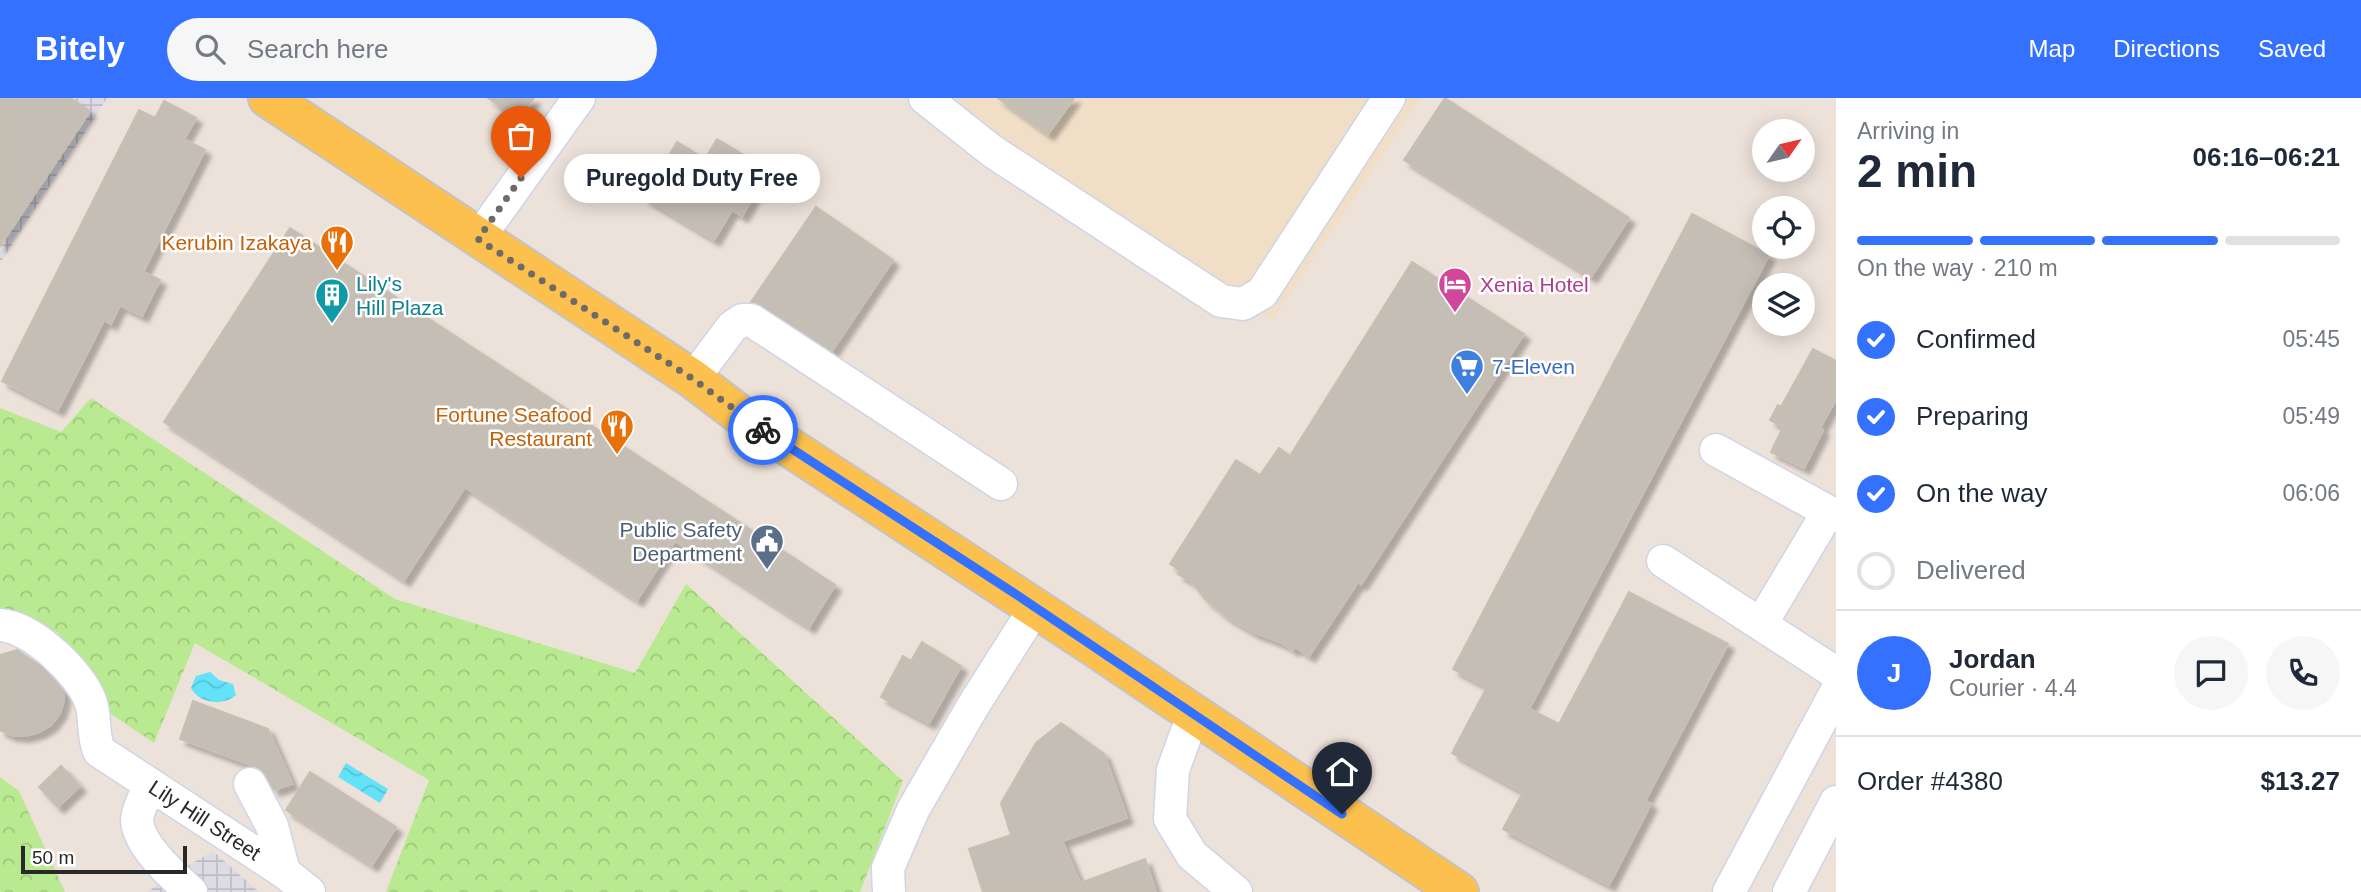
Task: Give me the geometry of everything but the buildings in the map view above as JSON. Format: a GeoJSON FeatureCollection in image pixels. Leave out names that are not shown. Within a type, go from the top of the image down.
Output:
{"type":"FeatureCollection","features":[{"type":"Feature","properties":{"kind":"main road"},"geometry":{"type":"LineString","coordinates":[[268,98],[1459,892]]}},
{"type":"Feature","properties":{"kind":"street"},"geometry":{"type":"LineString","coordinates":[[478,239],[579,98]]}},
{"type":"Feature","properties":{"kind":"street"},"geometry":{"type":"LineString","coordinates":[[925,98],[992,151],[1221,301],[1243,304],[1262,293],[1389,98]]}},
{"type":"Feature","properties":{"kind":"street"},"geometry":{"type":"LineString","coordinates":[[693,379],[732,327],[742,320],[751,320],[1001,484]]}},
{"type":"Feature","properties":{"kind":"street"},"geometry":{"type":"LineString","coordinates":[[1716,450],[1832,514],[1761,624]]}},
{"type":"Feature","properties":{"kind":"street"},"geometry":{"type":"LineString","coordinates":[[1662,561],[1836,673]]}},
{"type":"Feature","properties":{"kind":"street"},"geometry":{"type":"LineString","coordinates":[[889,892],[888,868],[913,810],[973,706],[1035,608]]}},
{"type":"Feature","properties":{"kind":"street","name":"Lily Hill Street"},"geometry":{"type":"LineString","coordinates":[[0,625],[13,626],[47,647],[77,680],[91,704],[94,737],[99,751],[284,872],[309,892]]}},
{"type":"Feature","properties":{"kind":"street"},"geometry":{"type":"LineString","coordinates":[[1729,892],[1836,692]]}},
{"type":"Feature","properties":{"kind":"street"},"geometry":{"type":"LineString","coordinates":[[1193,715],[1173,770],[1170,819],[1192,855],[1236,892]]}},
{"type":"Feature","properties":{"kind":"street"},"geometry":{"type":"LineString","coordinates":[[150,784],[137,820],[144,840],[172,875],[191,892]]}},
{"type":"Feature","properties":{"kind":"street"},"geometry":{"type":"LineString","coordinates":[[250,784],[272,826],[284,872]]}},
{"type":"Feature","properties":{"kind":"street"},"geometry":{"type":"LineString","coordinates":[[1793,891],[1836,802]]}},
{"type":"Feature","properties":{"kind":"shaded area"},"geometry":{"type":"Polygon","coordinates":[[[0,98],[107,98],[0,263],[0,98]]]}},
{"type":"Feature","properties":{"kind":"shaded area"},"geometry":{"type":"Polygon","coordinates":[[[925,98],[1421,98],[1273,320],[925,98]]]}},
{"type":"Feature","properties":{"kind":"shaded area"},"geometry":{"type":"Polygon","coordinates":[[[213,851],[259,892],[147,892],[172,875],[213,851]]]}},
{"type":"Feature","properties":{"kind":"green space"},"geometry":{"type":"Polygon","coordinates":[[[91,398],[395,599],[635,673],[686,584],[903,781],[860,892],[386,892],[429,780],[195,643],[154,743],[111,714],[57,632],[0,616],[0,408],[61,432],[91,398]]]}},
{"type":"Feature","properties":{"kind":"green space"},"geometry":{"type":"Polygon","coordinates":[[[0,777],[19,791],[65,892],[0,892],[0,777]]]}},
{"type":"Feature","properties":{"kind":"water"},"geometry":{"type":"Polygon","coordinates":[[[210,672],[219,680],[233,684],[236,695],[225,701],[212,702],[195,693],[191,688],[196,676],[210,672]]]}},
{"type":"Feature","properties":{"kind":"water"},"geometry":{"type":"Polygon","coordinates":[[[346,763],[388,789],[380,803],[338,777],[346,763]]]}},
{"type":"Feature","properties":{"kind":"way so far"},"geometry":{"type":"LineString","coordinates":[[521,178],[478,239],[693,379],[763,430]]}},
{"type":"Feature","properties":{"kind":"place","name":"Puregold Duty Free"},"geometry":{"type":"Point","coordinates":[521,178]}},
{"type":"Feature","properties":{"kind":"place","name":"Kerubin Izakaya"},"geometry":{"type":"Point","coordinates":[337,272]}},
{"type":"Feature","properties":{"kind":"place","name":"Xenia Hotel"},"geometry":{"type":"Point","coordinates":[1455,314]}},
{"type":"Feature","properties":{"kind":"place","name":"Lily's Hill Plaza"},"geometry":{"type":"Point","coordinates":[332,325]}},
{"type":"Feature","properties":{"kind":"place","name":"7-Eleven"},"geometry":{"type":"Point","coordinates":[1467,396]}},
{"type":"Feature","properties":{"kind":"place","name":"Fortune Seafood Restaurant"},"geometry":{"type":"Point","coordinates":[617,456]}},
{"type":"Feature","properties":{"kind":"place","name":"Public Safety Department"},"geometry":{"type":"Point","coordinates":[767,571]}},
{"type":"Feature","properties":{"kind":"route"},"geometry":{"type":"LineString","coordinates":[[763,430],[1017,595],[1342,814]]}}]}
